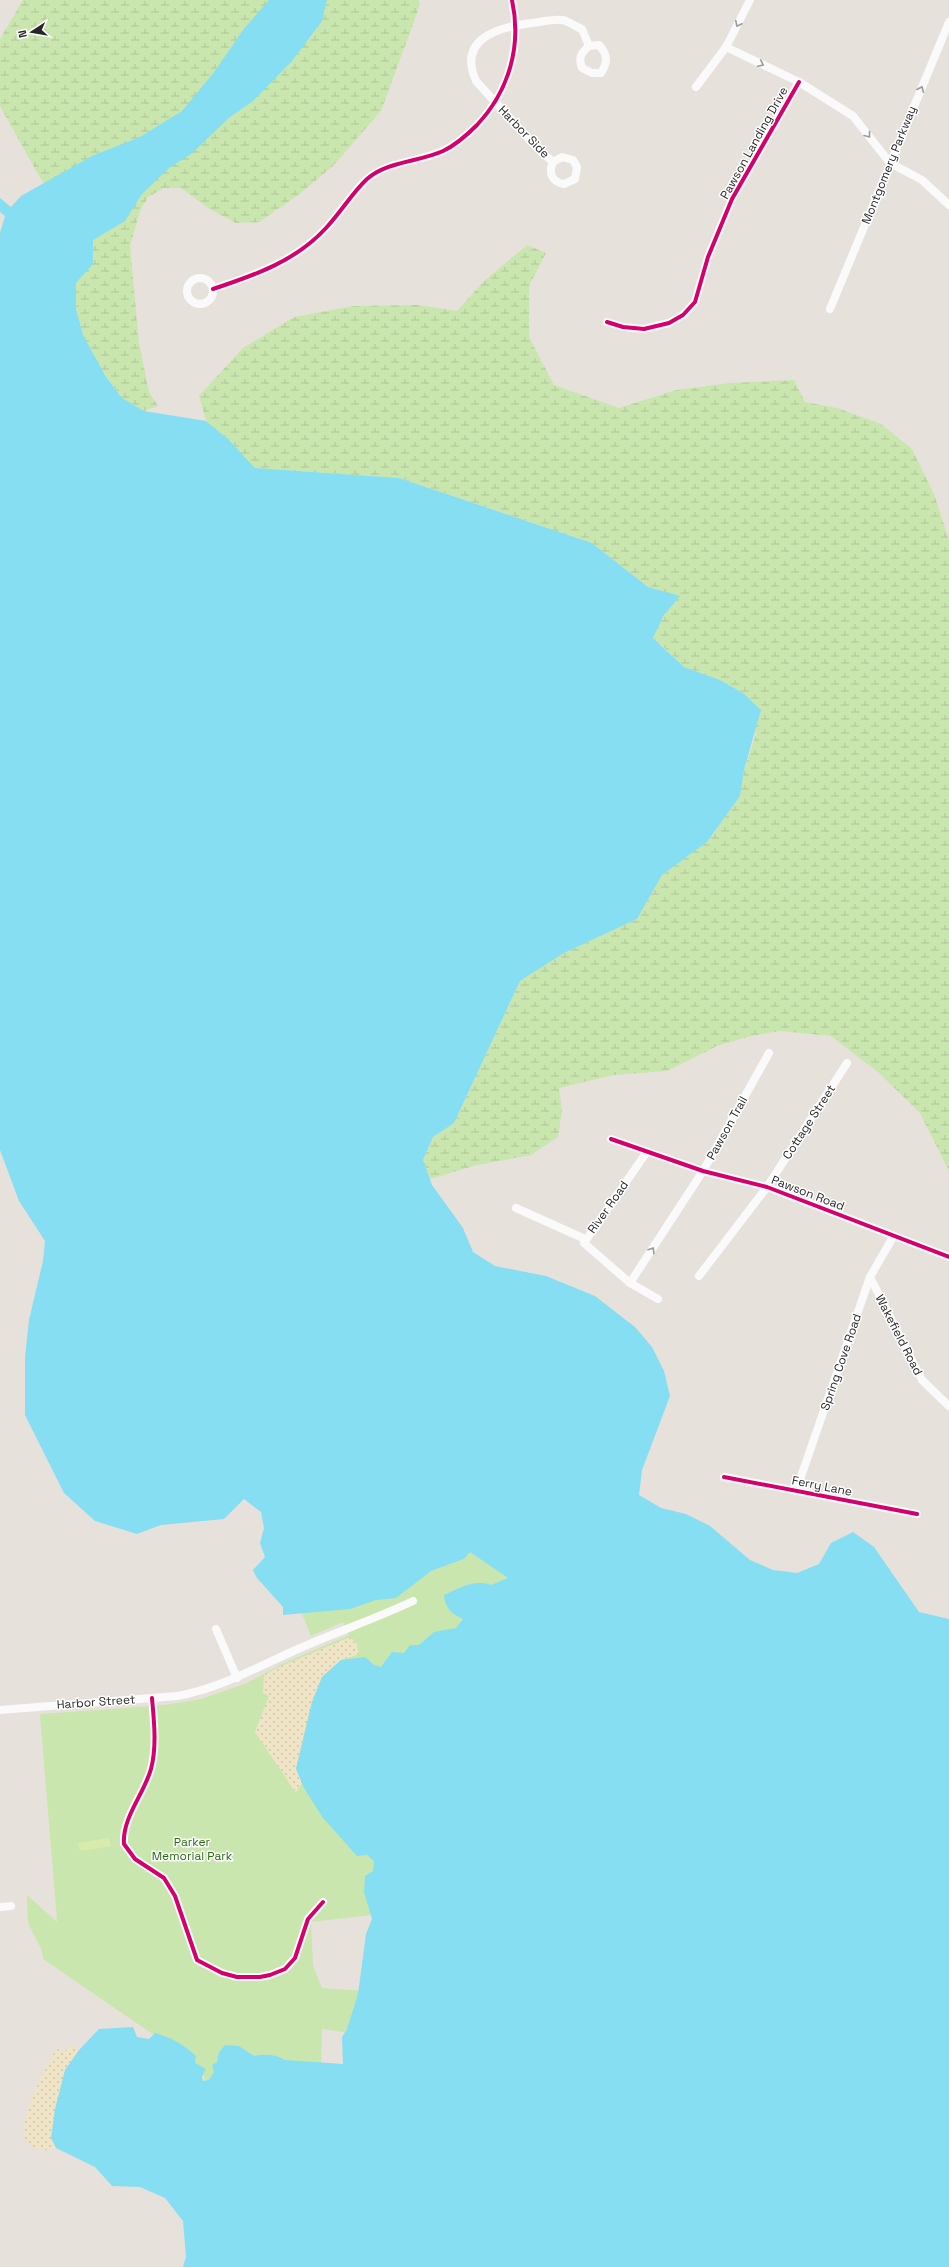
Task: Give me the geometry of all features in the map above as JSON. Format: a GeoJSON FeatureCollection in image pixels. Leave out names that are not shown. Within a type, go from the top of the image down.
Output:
{"type":"FeatureCollection","features":[{"type":"Feature","properties":{"kind":"street"},"geometry":{"type":"LineString","coordinates":[[213,289],[266,270],[306,247],[327,227],[367,180],[390,167],[444,151],[470,132],[496,102],[512,66],[516,25],[512,0]]}},
{"type":"Feature","properties":{"kind":"street"},"geometry":{"type":"LineString","coordinates":[[696,87],[726,47],[750,0]]}},
{"type":"Feature","properties":{"kind":"street","name":"Harbor Side"},"geometry":{"type":"LineString","coordinates":[[553,162],[538,149],[474,77],[471,68],[473,52],[478,43],[485,36],[505,26],[563,20],[582,29],[589,46]]}},
{"type":"Feature","properties":{"kind":"street","name":"Montgomery Parkway"},"geometry":{"type":"LineString","coordinates":[[830,309],[949,22]]}},
{"type":"Feature","properties":{"kind":"street"},"geometry":{"type":"LineString","coordinates":[[726,47],[799,82],[854,116],[890,163],[922,180],[949,205]]}},
{"type":"Feature","properties":{"kind":"street","name":"Pawson Landing Drive"},"geometry":{"type":"LineString","coordinates":[[607,322],[623,327],[644,329],[669,324],[683,315],[695,302],[708,257],[732,199],[799,82]]}},
{"type":"Feature","properties":{"kind":"street","name":"Pawson Trail"},"geometry":{"type":"LineString","coordinates":[[630,1283],[703,1171],[769,1053]]}},
{"type":"Feature","properties":{"kind":"street","name":"Cottage Street"},"geometry":{"type":"LineString","coordinates":[[699,1276],[767,1187],[847,1063]]}},
{"type":"Feature","properties":{"kind":"street","name":"Pawson Road"},"geometry":{"type":"LineString","coordinates":[[611,1139],[646,1153],[703,1171],[767,1187],[893,1237],[949,1257]]}},
{"type":"Feature","properties":{"kind":"street","name":"River Road"},"geometry":{"type":"LineString","coordinates":[[646,1153],[585,1239],[584,1243],[630,1283],[658,1299]]}},
{"type":"Feature","properties":{"kind":"street"},"geometry":{"type":"LineString","coordinates":[[516,1208],[585,1239]]}},
{"type":"Feature","properties":{"kind":"street","name":"Spring Cove Road"},"geometry":{"type":"LineString","coordinates":[[796,1491],[870,1277],[893,1237]]}},
{"type":"Feature","properties":{"kind":"street","name":"Wakefield Road"},"geometry":{"type":"LineString","coordinates":[[870,1277],[922,1380],[949,1406]]}},
{"type":"Feature","properties":{"kind":"street","name":"Ferry Lane"},"geometry":{"type":"LineString","coordinates":[[724,1477],[917,1514]]}},
{"type":"Feature","properties":{"kind":"street","name":"Harbor Street"},"geometry":{"type":"LineString","coordinates":[[0,1710],[152,1698],[200,1692],[237,1678],[336,1632],[413,1601]]}},
{"type":"Feature","properties":{"kind":"street"},"geometry":{"type":"LineString","coordinates":[[216,1629],[237,1678]]}},
{"type":"Feature","properties":{"kind":"street"},"geometry":{"type":"LineString","coordinates":[[152,1698],[155,1734],[151,1769],[125,1828],[124,1844],[135,1859],[164,1878],[175,1896],[197,1960],[207,1967],[237,1977],[270,1975],[285,1969],[295,1958],[308,1919],[323,1902]]}},
{"type":"Feature","properties":{"kind":"street"},"geometry":{"type":"LineString","coordinates":[[0,1906],[11,1906]]}},
{"type":"Feature","properties":{"kind":"green space"},"geometry":{"type":"Polygon","coordinates":[[[23,0],[419,0],[420,5],[381,111],[333,166],[297,196],[259,222],[236,223],[211,210],[181,188],[164,188],[148,197],[140,211],[130,246],[139,343],[149,392],[158,406],[144,411],[122,398],[106,377],[83,335],[76,309],[76,283],[92,264],[35,169],[0,106],[0,39],[23,0]]]}},
{"type":"Feature","properties":{"kind":"green space"},"geometry":{"type":"Polygon","coordinates":[[[527,245],[546,253],[529,286],[529,337],[554,385],[619,408],[676,390],[732,383],[794,380],[805,402],[837,408],[881,424],[912,449],[934,494],[949,540],[949,1171],[920,1113],[879,1073],[831,1036],[780,1031],[751,1036],[717,1046],[667,1071],[614,1075],[559,1088],[562,1111],[558,1137],[531,1155],[477,1165],[430,1179],[423,1160],[433,1137],[454,1123],[520,981],[564,953],[637,919],[662,875],[707,842],[740,796],[744,770],[756,734],[743,693],[720,680],[684,667],[653,637],[664,615],[679,596],[648,587],[592,543],[399,478],[255,468],[229,440],[206,421],[199,396],[243,348],[294,317],[353,306],[419,305],[457,311],[484,281],[527,245]]]}},
{"type":"Feature","properties":{"kind":"green space","name":"Parker Memorial Park"},"geometry":{"type":"Polygon","coordinates":[[[470,1551],[508,1578],[468,1619],[374,1856],[380,1914],[311,1922],[313,1966],[322,1988],[366,1991],[358,2034],[322,2029],[321,2071],[205,2081],[203,2073],[167,2044],[43,1959],[42,1951],[28,1923],[27,1895],[57,1922],[40,1714],[165,1705],[201,1699],[247,1683],[282,1664],[349,1635],[343,1622],[311,1636],[298,1604],[431,1571],[464,1559],[470,1551]]]}},
{"type":"Feature","properties":{"kind":"green space"},"geometry":{"type":"Polygon","coordinates":[[[109,1838],[111,1846],[80,1851],[78,1843],[109,1838]]]}},
{"type":"Feature","properties":{"kind":"sand"},"geometry":{"type":"Polygon","coordinates":[[[350,1637],[356,1642],[359,1654],[341,1660],[322,1677],[312,1702],[296,1768],[302,1783],[296,1793],[255,1732],[269,1696],[263,1693],[264,1675],[279,1667],[350,1637]]]}},
{"type":"Feature","properties":{"kind":"sand"},"geometry":{"type":"Polygon","coordinates":[[[72,2045],[79,2050],[65,2070],[51,2138],[56,2148],[46,2150],[35,2148],[27,2142],[24,2131],[26,2117],[37,2085],[56,2049],[65,2051],[72,2045]]]}},
{"type":"Feature","properties":{"kind":"water"},"geometry":{"type":"Polygon","coordinates":[[[269,0],[327,0],[322,21],[292,61],[253,101],[230,117],[191,154],[169,168],[142,194],[125,221],[93,240],[93,264],[76,283],[76,309],[83,335],[106,377],[122,398],[144,411],[206,421],[229,440],[255,468],[399,478],[592,543],[648,587],[680,596],[664,615],[653,638],[684,667],[720,680],[743,693],[761,710],[744,770],[740,796],[707,842],[662,875],[637,919],[564,953],[520,981],[454,1123],[433,1137],[423,1160],[432,1185],[463,1228],[473,1252],[495,1266],[546,1276],[595,1296],[635,1327],[652,1347],[664,1371],[670,1396],[642,1470],[639,1495],[661,1508],[686,1514],[710,1526],[750,1560],[773,1570],[797,1573],[819,1564],[831,1543],[853,1532],[874,1547],[919,1612],[949,1619],[949,2267],[183,2267],[186,2257],[183,2221],[165,2198],[140,2187],[112,2186],[95,2167],[56,2148],[51,2138],[55,2109],[65,2070],[79,2050],[99,2029],[133,2027],[137,2037],[149,2039],[155,2033],[172,2039],[196,2056],[195,2063],[206,2069],[202,2077],[203,2081],[209,2080],[214,2072],[212,2065],[217,2062],[219,2052],[225,2045],[239,2046],[254,2056],[270,2055],[285,2060],[343,2064],[342,2037],[347,2029],[358,1994],[366,1934],[372,1919],[364,1892],[365,1876],[373,1871],[374,1861],[367,1855],[357,1856],[323,1818],[304,1788],[296,1769],[312,1702],[322,1677],[341,1660],[365,1657],[374,1665],[381,1667],[392,1652],[404,1653],[410,1645],[419,1645],[434,1632],[456,1628],[463,1619],[455,1615],[448,1608],[444,1595],[467,1585],[485,1583],[491,1585],[508,1578],[470,1552],[464,1559],[431,1571],[396,1598],[376,1600],[350,1609],[283,1615],[283,1607],[257,1578],[253,1570],[265,1557],[260,1543],[264,1528],[261,1512],[244,1499],[224,1519],[161,1525],[137,1534],[95,1521],[64,1493],[25,1415],[25,1357],[29,1320],[43,1261],[45,1241],[19,1201],[0,1150],[0,233],[5,216],[0,212],[0,198],[11,207],[21,196],[92,156],[140,137],[182,111],[215,71],[243,30],[269,0]]]}},
{"type":"Feature","properties":{"kind":"cycle path"},"geometry":{"type":"LineString","coordinates":[[213,289],[274,266],[302,249],[326,228],[337,216],[351,196],[367,179],[375,173],[394,165],[434,155],[448,149],[473,129],[488,112],[497,98],[505,83],[510,67],[514,51],[515,34],[515,17],[512,0]]}},
{"type":"Feature","properties":{"kind":"cycle path"},"geometry":{"type":"LineString","coordinates":[[607,322],[623,327],[644,329],[669,323],[683,315],[695,302],[708,257],[732,199],[799,82]]}},
{"type":"Feature","properties":{"kind":"cycle path"},"geometry":{"type":"LineString","coordinates":[[611,1139],[703,1171],[767,1187],[949,1257]]}},
{"type":"Feature","properties":{"kind":"cycle path"},"geometry":{"type":"LineString","coordinates":[[724,1477],[917,1514]]}},
{"type":"Feature","properties":{"kind":"cycle path"},"geometry":{"type":"LineString","coordinates":[[152,1698],[154,1734],[153,1760],[148,1778],[126,1825],[124,1844],[135,1859],[164,1878],[175,1896],[197,1960],[222,1973],[237,1977],[260,1977],[285,1969],[295,1958],[308,1919],[323,1902]]}}]}
